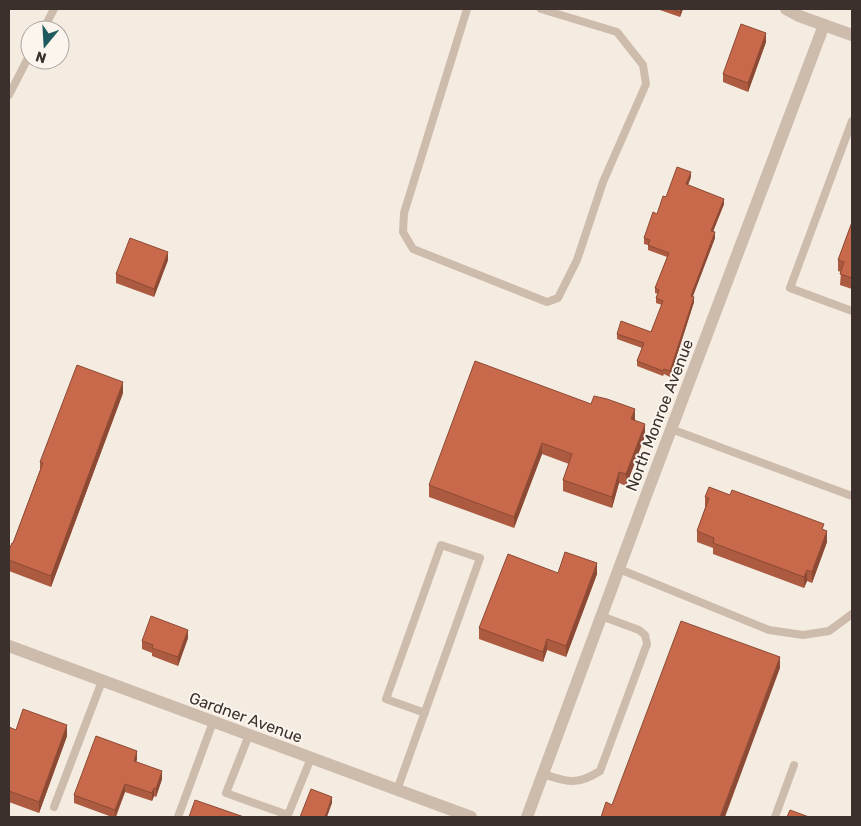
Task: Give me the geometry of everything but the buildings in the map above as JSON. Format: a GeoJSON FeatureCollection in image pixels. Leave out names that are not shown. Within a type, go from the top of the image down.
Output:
{"type":"FeatureCollection","features":[{"type":"Feature","properties":{"kind":"street"},"geometry":{"type":"LineString","coordinates":[[786,9],[852,35]]}},
{"type":"Feature","properties":{"kind":"street","name":"North Monroe Avenue"},"geometry":{"type":"LineString","coordinates":[[528,817],[601,616],[824,25]]}},
{"type":"Feature","properties":{"kind":"street","name":"Gardner Avenue"},"geometry":{"type":"LineString","coordinates":[[9,646],[472,817]]}},
{"type":"Feature","properties":{"kind":"lane"},"geometry":{"type":"LineString","coordinates":[[467,9],[404,214],[403,232],[413,249],[548,302],[558,298],[577,260],[603,182],[646,84],[643,65],[617,32],[541,9]]}},
{"type":"Feature","properties":{"kind":"lane"},"geometry":{"type":"LineString","coordinates":[[9,95],[22,70]]}},
{"type":"Feature","properties":{"kind":"lane"},"geometry":{"type":"LineString","coordinates":[[852,121],[790,288],[852,311]]}},
{"type":"Feature","properties":{"kind":"lane"},"geometry":{"type":"LineString","coordinates":[[671,429],[852,496]]}},
{"type":"Feature","properties":{"kind":"lane"},"geometry":{"type":"LineString","coordinates":[[397,790],[425,713],[480,558],[441,545],[386,699],[425,713]]}},
{"type":"Feature","properties":{"kind":"lane"},"geometry":{"type":"LineString","coordinates":[[619,569],[769,630],[803,635],[829,631],[852,614]]}},
{"type":"Feature","properties":{"kind":"lane"},"geometry":{"type":"LineString","coordinates":[[543,774],[568,782],[586,780],[600,771],[647,644],[645,635],[639,630],[601,616]]}},
{"type":"Feature","properties":{"kind":"lane"},"geometry":{"type":"LineString","coordinates":[[54,807],[102,681]]}},
{"type":"Feature","properties":{"kind":"lane"},"geometry":{"type":"LineString","coordinates":[[178,817],[213,722]]}},
{"type":"Feature","properties":{"kind":"lane"},"geometry":{"type":"LineString","coordinates":[[249,735],[226,793],[288,815],[311,758]]}},
{"type":"Feature","properties":{"kind":"lane"},"geometry":{"type":"LineString","coordinates":[[775,817],[794,765]]}}]}
